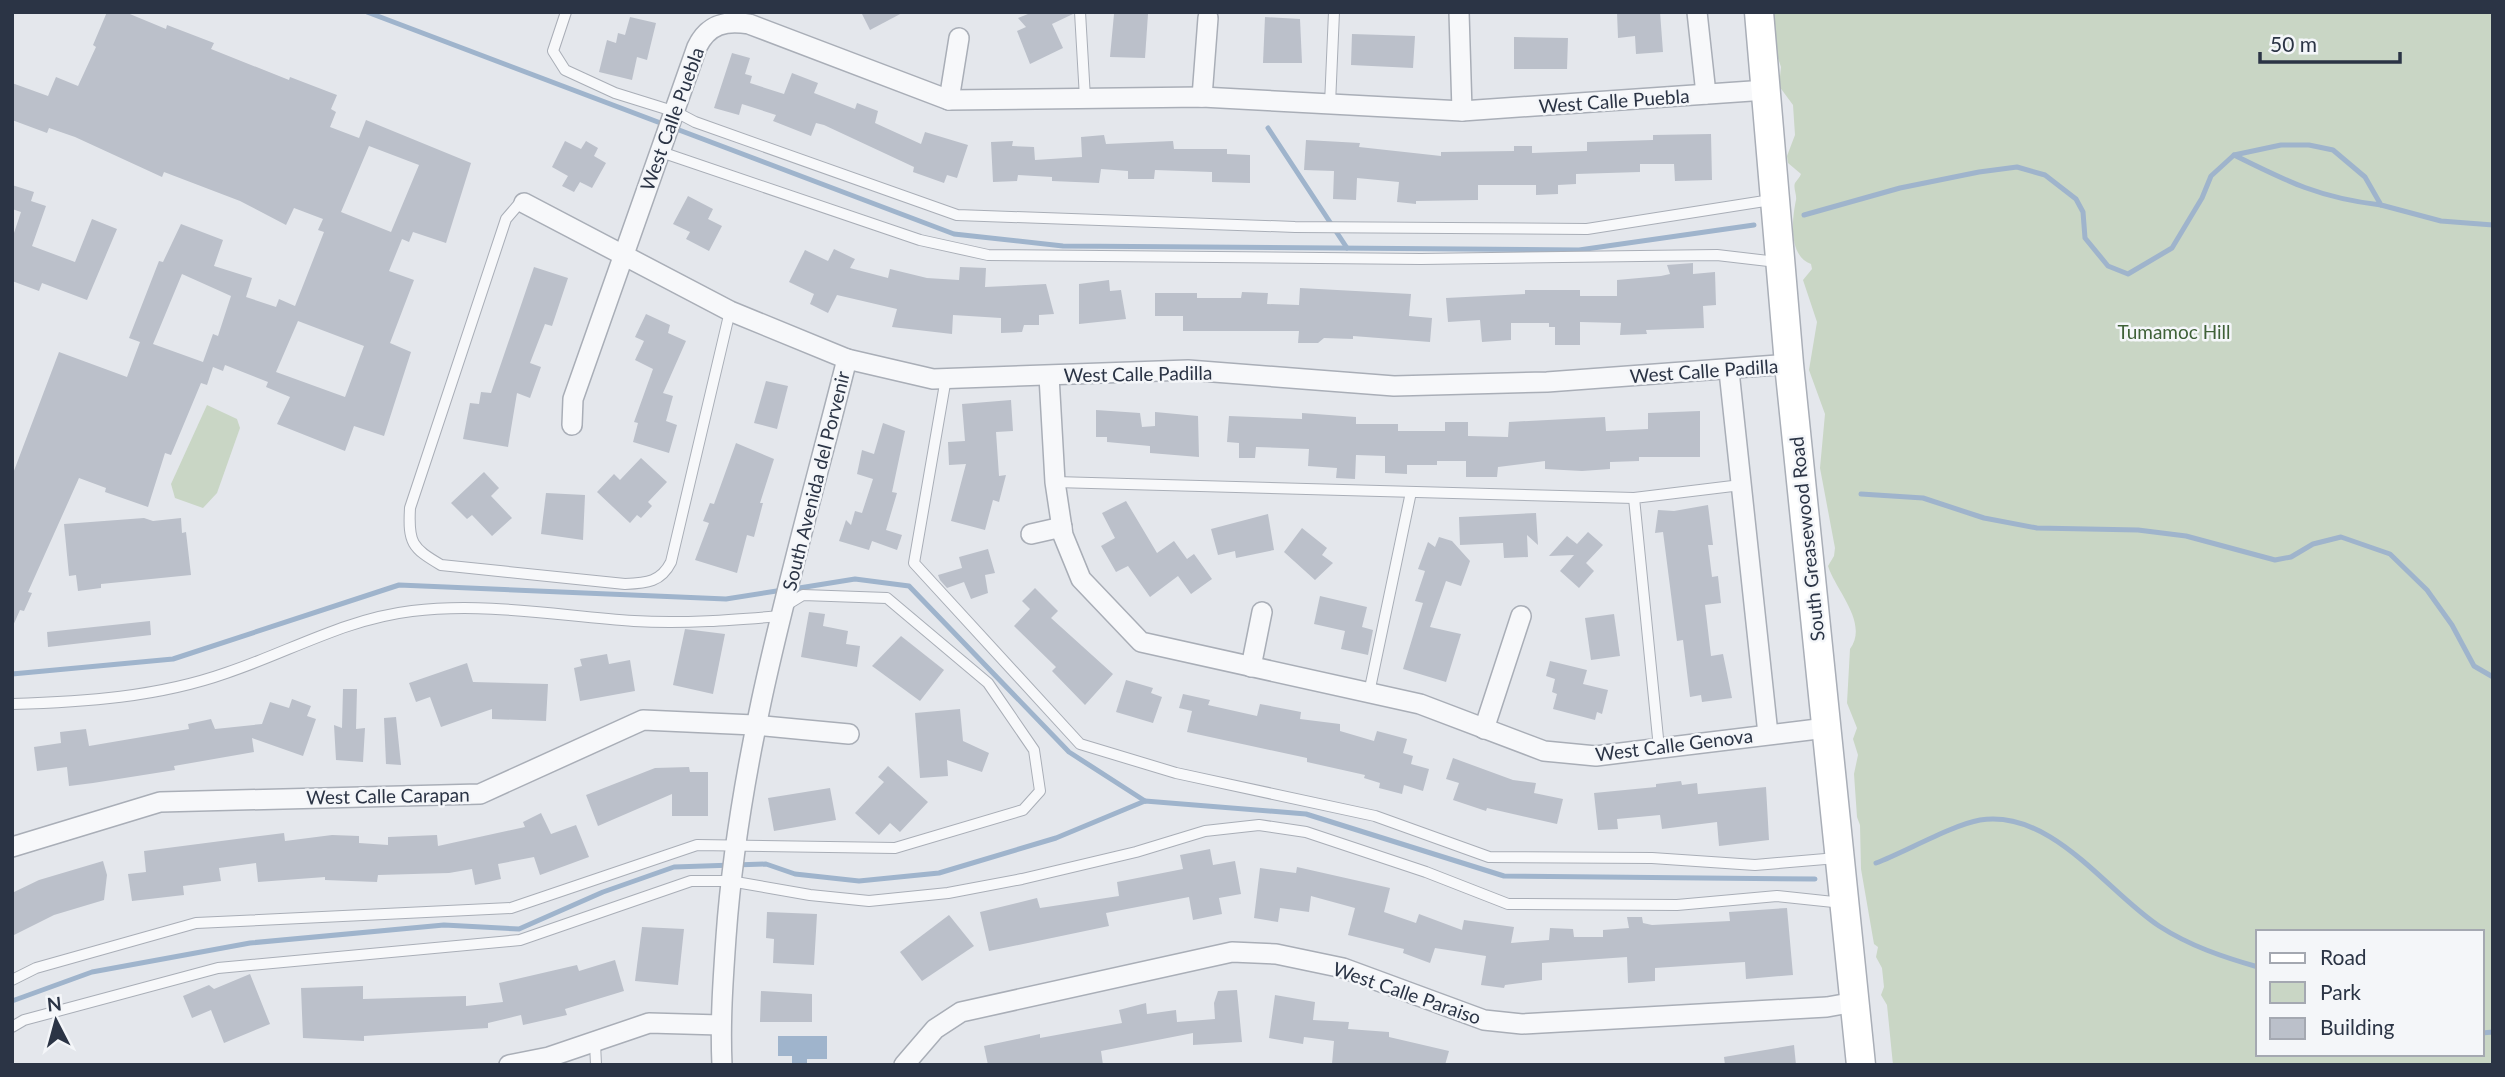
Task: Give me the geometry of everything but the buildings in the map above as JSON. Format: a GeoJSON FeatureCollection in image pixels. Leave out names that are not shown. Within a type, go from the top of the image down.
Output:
{"type":"FeatureCollection","features":[{"type":"Feature","properties":{"kind":"main road","name":"South Greasewood Road"},"geometry":{"type":"LineString","coordinates":[[1759,12],[1789,364],[1861,1065]]}},
{"type":"Feature","properties":{"kind":"street"},"geometry":{"type":"LineString","coordinates":[[1459,12],[1462,111]]}},
{"type":"Feature","properties":{"kind":"street"},"geometry":{"type":"LineString","coordinates":[[1697,12],[1706,94]]}},
{"type":"Feature","properties":{"kind":"street"},"geometry":{"type":"LineString","coordinates":[[1202,97],[1209,18]]}},
{"type":"Feature","properties":{"kind":"street","name":"West Calle Puebla"},"geometry":{"type":"LineString","coordinates":[[572,425],[573,399],[622,253],[676,113],[697,47],[712,19],[749,24],[949,100],[1202,97],[1462,111],[1766,90]]}},
{"type":"Feature","properties":{"kind":"street"},"geometry":{"type":"LineString","coordinates":[[949,100],[959,38]]}},
{"type":"Feature","properties":{"kind":"street","name":"West Calle Padilla"},"geometry":{"type":"LineString","coordinates":[[524,203],[730,311],[846,359],[933,379],[1188,369],[1394,386],[1547,382],[1729,371],[1789,364]]}},
{"type":"Feature","properties":{"kind":"street","name":"South Avenida del Porvenir"},"geometry":{"type":"LineString","coordinates":[[722,1065],[720,1025],[730,881],[754,725],[846,359]]}},
{"type":"Feature","properties":{"kind":"street"},"geometry":{"type":"LineString","coordinates":[[1729,371],[1768,734]]}},
{"type":"Feature","properties":{"kind":"street","name":"West Calle Genova"},"geometry":{"type":"LineString","coordinates":[[1049,376],[1055,482],[1062,527],[1081,579],[1141,642],[1420,704],[1544,751],[1596,756],[1826,728]]}},
{"type":"Feature","properties":{"kind":"street"},"geometry":{"type":"LineString","coordinates":[[1031,534],[1062,527]]}},
{"type":"Feature","properties":{"kind":"street"},"geometry":{"type":"LineString","coordinates":[[1251,667],[1262,612]]}},
{"type":"Feature","properties":{"kind":"street"},"geometry":{"type":"LineString","coordinates":[[1484,729],[1521,615]]}},
{"type":"Feature","properties":{"kind":"street","name":"West Calle Carapan"},"geometry":{"type":"LineString","coordinates":[[12,846],[160,802],[480,794],[643,720],[754,725]]}},
{"type":"Feature","properties":{"kind":"street"},"geometry":{"type":"LineString","coordinates":[[754,725],[849,734]]}},
{"type":"Feature","properties":{"kind":"street","name":"West Calle Paraiso"},"geometry":{"type":"LineString","coordinates":[[904,1065],[935,1028],[961,1012],[1232,952],[1276,954],[1343,968],[1484,1020],[1522,1024],[1827,1006],[1855,1002]]}},
{"type":"Feature","properties":{"kind":"street"},"geometry":{"type":"LineString","coordinates":[[509,1065],[595,1043],[649,1023],[720,1025]]}},
{"type":"Feature","properties":{"kind":"lane"},"geometry":{"type":"LineString","coordinates":[[566,12],[554,51],[565,70],[615,93],[957,215],[1295,227],[1587,229],[1775,200]]}},
{"type":"Feature","properties":{"kind":"lane"},"geometry":{"type":"LineString","coordinates":[[1080,12],[1085,98]]}},
{"type":"Feature","properties":{"kind":"lane"},"geometry":{"type":"LineString","coordinates":[[1330,104],[1334,12]]}},
{"type":"Feature","properties":{"kind":"lane"},"geometry":{"type":"LineString","coordinates":[[664,145],[920,240],[988,255],[1421,259],[1717,255],[1781,262]]}},
{"type":"Feature","properties":{"kind":"lane"},"geometry":{"type":"LineString","coordinates":[[524,203],[518,205],[506,219],[411,508],[409,532],[416,550],[442,565],[625,584],[648,583],[664,575],[671,562],[730,311]]}},
{"type":"Feature","properties":{"kind":"lane"},"geometry":{"type":"LineString","coordinates":[[946,378],[914,563],[1080,744],[1176,773],[1375,816],[1489,857],[1652,858],[1755,864],[1840,858]]}},
{"type":"Feature","properties":{"kind":"lane"},"geometry":{"type":"LineString","coordinates":[[1055,482],[1634,498],[1741,485]]}},
{"type":"Feature","properties":{"kind":"lane"},"geometry":{"type":"LineString","coordinates":[[1369,693],[1411,492]]}},
{"type":"Feature","properties":{"kind":"lane"},"geometry":{"type":"LineString","coordinates":[[1634,498],[1660,748]]}},
{"type":"Feature","properties":{"kind":"lane"},"geometry":{"type":"LineString","coordinates":[[12,704],[111,698],[184,686],[267,659],[368,617],[415,611],[475,608],[657,621],[784,608],[803,595],[887,598],[988,683],[1034,751],[1040,791],[1023,810],[895,848],[697,845],[510,908],[197,923],[36,968],[12,980]]}},
{"type":"Feature","properties":{"kind":"lane"},"geometry":{"type":"LineString","coordinates":[[12,1027],[24,1020],[218,968],[520,940],[691,881],[730,881],[810,895],[869,901],[948,893],[1136,852],[1205,831],[1259,825],[1306,832],[1426,872],[1508,904],[1677,905],[1777,896],[1845,903]]}},
{"type":"Feature","properties":{"kind":"lane"},"geometry":{"type":"LineString","coordinates":[[595,1043],[596,1065]]}},
{"type":"Feature","properties":{"kind":"green space","name":"Tumamoc Hill"},"geometry":{"type":"Polygon","coordinates":[[[1774,12],[2493,12],[2493,1065],[1893,1065],[1887,1005],[1881,995],[1884,987],[1882,968],[1876,957],[1878,947],[1874,944],[1861,869],[1860,825],[1854,774],[1858,755],[1853,739],[1857,728],[1847,703],[1850,649],[1856,629],[1849,607],[1828,566],[1835,548],[1820,468],[1825,414],[1809,370],[1817,322],[1803,280],[1812,269],[1811,264],[1798,253],[1793,236],[1795,183],[1801,174],[1788,163],[1787,156],[1795,135],[1793,105],[1779,86],[1781,67],[1774,46],[1774,12]]]}},
{"type":"Feature","properties":{"kind":"green space"},"geometry":{"type":"Polygon","coordinates":[[[207,405],[237,419],[240,428],[217,493],[203,508],[175,498],[171,484],[207,405]]]}},
{"type":"Feature","properties":{"kind":"water"},"geometry":{"type":"Polygon","coordinates":[[[778,1036],[827,1036],[827,1059],[807,1059],[807,1065],[792,1065],[792,1056],[778,1056],[778,1036]]]}},
{"type":"Feature","properties":{"kind":"waterway"},"geometry":{"type":"LineString","coordinates":[[367,12],[954,234],[1063,246],[1579,250],[1754,225]]}},
{"type":"Feature","properties":{"kind":"waterway"},"geometry":{"type":"LineString","coordinates":[[1268,128],[1347,248]]}},
{"type":"Feature","properties":{"kind":"waterway"},"geometry":{"type":"LineString","coordinates":[[1804,215],[1900,188],[2017,167],[2045,175],[2076,199],[2083,212],[2085,238],[2108,266],[2128,274],[2172,248],[2202,198],[2211,176],[2234,155],[2281,145],[2309,145],[2333,150],[2365,177],[2381,205],[2441,221],[2493,225]]}},
{"type":"Feature","properties":{"kind":"waterway"},"geometry":{"type":"LineString","coordinates":[[2234,155],[2305,188],[2340,198],[2381,205]]}},
{"type":"Feature","properties":{"kind":"waterway"},"geometry":{"type":"LineString","coordinates":[[1861,494],[1923,498],[1984,518],[2037,528],[2138,530],[2186,536],[2275,560],[2291,557],[2313,544],[2341,537],[2390,554],[2427,590],[2452,625],[2474,666],[2493,677]]}},
{"type":"Feature","properties":{"kind":"waterway"},"geometry":{"type":"LineString","coordinates":[[793,589],[855,579],[909,586],[1069,752],[1145,801]]}},
{"type":"Feature","properties":{"kind":"waterway"},"geometry":{"type":"LineString","coordinates":[[12,674],[173,659],[399,585],[726,599],[783,590]]}},
{"type":"Feature","properties":{"kind":"waterway"},"geometry":{"type":"LineString","coordinates":[[12,1001],[92,972],[250,943],[444,925],[519,929],[603,892],[674,867],[766,864],[795,874],[859,881],[939,873],[1056,838],[1145,801],[1306,814],[1504,876],[1815,879]]}},
{"type":"Feature","properties":{"kind":"waterway"},"geometry":{"type":"LineString","coordinates":[[1876,863],[1969,823],[1980,820],[2006,820],[2031,827],[2054,839],[2159,926],[2207,950],[2256,966]]}},
{"type":"Feature","properties":{"kind":"waterway"},"geometry":{"type":"LineString","coordinates":[[2484,1033],[2493,1032]]}}]}
